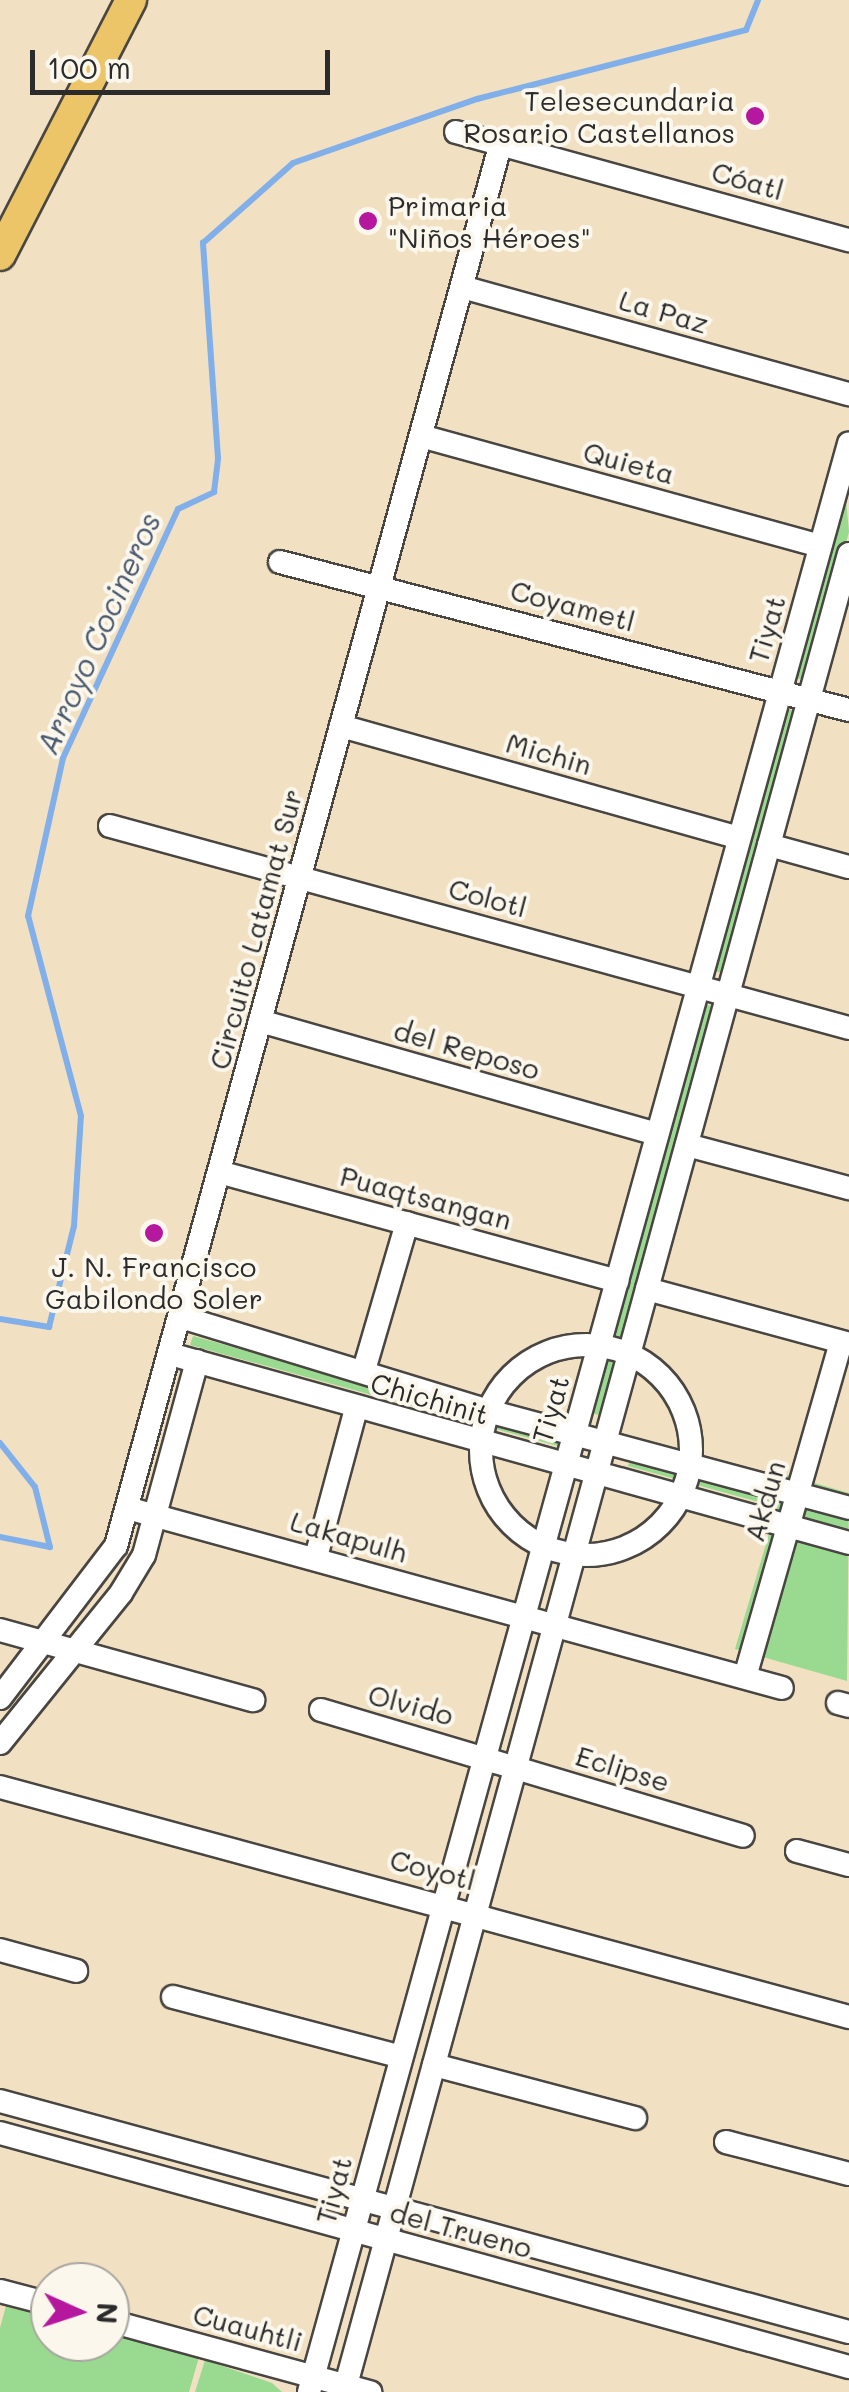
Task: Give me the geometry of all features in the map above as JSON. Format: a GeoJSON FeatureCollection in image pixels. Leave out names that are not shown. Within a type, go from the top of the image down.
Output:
{"type":"FeatureCollection","features":[{"type":"Feature","properties":{"kind":"main road"},"geometry":{"type":"LineString","coordinates":[[0,255],[132,0]]}},
{"type":"Feature","properties":{"kind":"street","name":"Cóatl"},"geometry":{"type":"LineString","coordinates":[[456,132],[849,240]]}},
{"type":"Feature","properties":{"kind":"street","name":"Circuito Latamat Sur"},"geometry":{"type":"LineString","coordinates":[[0,1698],[103,1569],[127,1508],[501,143]]}},
{"type":"Feature","properties":{"kind":"street","name":"La Paz"},"geometry":{"type":"LineString","coordinates":[[462,287],[849,394]]}},
{"type":"Feature","properties":{"kind":"street","name":"Quieta"},"geometry":{"type":"LineString","coordinates":[[421,436],[820,546]]}},
{"type":"Feature","properties":{"kind":"street","name":"Tiyat"},"geometry":{"type":"LineString","coordinates":[[311,2384],[820,546],[844,479],[849,443]]}},
{"type":"Feature","properties":{"kind":"street"},"geometry":{"type":"LineString","coordinates":[[345,2389],[849,554]]}},
{"type":"Feature","properties":{"kind":"street","name":"Coyametl"},"geometry":{"type":"LineString","coordinates":[[280,562],[849,710]]}},
{"type":"Feature","properties":{"kind":"street","name":"Michin"},"geometry":{"type":"LineString","coordinates":[[342,726],[740,838]]}},
{"type":"Feature","properties":{"kind":"street","name":"Colotl"},"geometry":{"type":"LineString","coordinates":[[110,826],[849,1028]]}},
{"type":"Feature","properties":{"kind":"street"},"geometry":{"type":"LineString","coordinates":[[769,845],[849,867]]}},
{"type":"Feature","properties":{"kind":"street","name":"del Reposo"},"geometry":{"type":"LineString","coordinates":[[260,1021],[657,1134]]}},
{"type":"Feature","properties":{"kind":"street"},"geometry":{"type":"LineString","coordinates":[[687,1145],[849,1188]]}},
{"type":"Feature","properties":{"kind":"street","name":"Puaqtsangan"},"geometry":{"type":"LineString","coordinates":[[219,1172],[616,1281]]}},
{"type":"Feature","properties":{"kind":"street"},"geometry":{"type":"LineString","coordinates":[[642,1188],[672,1198]]}},
{"type":"Feature","properties":{"kind":"street"},"geometry":{"type":"LineString","coordinates":[[364,1370],[407,1224]]}},
{"type":"Feature","properties":{"kind":"street"},"geometry":{"type":"LineString","coordinates":[[647,1289],[845,1343]]}},
{"type":"Feature","properties":{"kind":"street","name":"Chichinit"},"geometry":{"type":"LineString","coordinates":[[181,1317],[488,1411],[849,1508]]}},
{"type":"Feature","properties":{"kind":"street","name":"Akdun"},"geometry":{"type":"LineString","coordinates":[[745,1677],[845,1343]]}},
{"type":"Feature","properties":{"kind":"street"},"geometry":{"type":"LineString","coordinates":[[599,1345],[630,1354],[658,1373],[679,1400],[690,1431],[690,1465],[680,1498],[636,1543],[574,1555],[543,1546],[508,1521],[487,1485],[481,1444],[488,1411],[506,1382],[531,1360],[562,1347],[599,1345]]}},
{"type":"Feature","properties":{"kind":"street","name":"Chichinit"},"geometry":{"type":"LineString","coordinates":[[170,1354],[481,1444],[849,1543]]}},
{"type":"Feature","properties":{"kind":"street"},"geometry":{"type":"LineString","coordinates":[[0,1743],[130,1582],[154,1516],[198,1362]]}},
{"type":"Feature","properties":{"kind":"street"},"geometry":{"type":"LineString","coordinates":[[316,1557],[356,1409]]}},
{"type":"Feature","properties":{"kind":"street","name":"Lakapulh"},"geometry":{"type":"LineString","coordinates":[[127,1508],[782,1688]]}},
{"type":"Feature","properties":{"kind":"street"},"geometry":{"type":"LineString","coordinates":[[0,1630],[253,1700]]}},
{"type":"Feature","properties":{"kind":"street","name":"Olvido"},"geometry":{"type":"LineString","coordinates":[[321,1710],[485,1756]]}},
{"type":"Feature","properties":{"kind":"street","name":"Eclipse"},"geometry":{"type":"LineString","coordinates":[[485,1756],[744,1836]]}},
{"type":"Feature","properties":{"kind":"street","name":"Coyotl"},"geometry":{"type":"LineString","coordinates":[[0,1787],[444,1903],[849,2017]]}},
{"type":"Feature","properties":{"kind":"street"},"geometry":{"type":"LineString","coordinates":[[797,1851],[849,1865]]}},
{"type":"Feature","properties":{"kind":"street"},"geometry":{"type":"LineString","coordinates":[[0,1950],[76,1971]]}},
{"type":"Feature","properties":{"kind":"street"},"geometry":{"type":"LineString","coordinates":[[173,1997],[401,2057]]}},
{"type":"Feature","properties":{"kind":"street"},"geometry":{"type":"LineString","coordinates":[[434,2065],[635,2118]]}},
{"type":"Feature","properties":{"kind":"street","name":"del Trueno"},"geometry":{"type":"LineString","coordinates":[[0,2101],[849,2332]]}},
{"type":"Feature","properties":{"kind":"street","name":"del Trueno"},"geometry":{"type":"LineString","coordinates":[[0,2133],[849,2366]]}},
{"type":"Feature","properties":{"kind":"street"},"geometry":{"type":"LineString","coordinates":[[726,2142],[849,2174]]}},
{"type":"Feature","properties":{"kind":"street"},"geometry":{"type":"LineString","coordinates":[[0,2291],[30,2299]]}},
{"type":"Feature","properties":{"kind":"street","name":"Cuauhtli"},"geometry":{"type":"LineString","coordinates":[[130,2327],[311,2384],[370,2392]]}},
{"type":"Feature","properties":{"kind":"green space"},"geometry":{"type":"Polygon","coordinates":[[[846,500],[849,532],[808,681],[796,678],[846,500]]]}},
{"type":"Feature","properties":{"kind":"green space"},"geometry":{"type":"Polygon","coordinates":[[[787,709],[799,712],[726,974],[715,971],[787,709]]]}},
{"type":"Feature","properties":{"kind":"green space"},"geometry":{"type":"Polygon","coordinates":[[[704,1004],[716,1007],[603,1416],[591,1413],[704,1004]]]}},
{"type":"Feature","properties":{"kind":"green space"},"geometry":{"type":"Polygon","coordinates":[[[193,1336],[567,1440],[565,1448],[190,1345],[193,1336]]]}},
{"type":"Feature","properties":{"kind":"green space"},"geometry":{"type":"Polygon","coordinates":[[[631,1457],[780,1498],[787,1475],[849,1493],[847,1681],[735,1649],[777,1507],[628,1466],[631,1457]]]}},
{"type":"Feature","properties":{"kind":"green space"},"geometry":{"type":"Polygon","coordinates":[[[7,2302],[30,2308],[30,2362],[130,2362],[130,2337],[199,2357],[189,2392],[0,2392],[0,2328],[7,2302]]]}},
{"type":"Feature","properties":{"kind":"green space"},"geometry":{"type":"Polygon","coordinates":[[[205,2360],[272,2383],[282,2392],[195,2392],[205,2360]]]}},
{"type":"Feature","properties":{"kind":"waterway","name":"Arroyo Cocineros"},"geometry":{"type":"LineString","coordinates":[[0,1319],[49,1327],[74,1226],[81,1116],[28,916],[63,758],[178,509],[214,492],[218,458],[203,243],[293,163],[477,99],[746,30],[758,0]]}},
{"type":"Feature","properties":{"kind":"waterway","name":"Arroyo Cocineros"},"geometry":{"type":"LineString","coordinates":[[0,1443],[35,1487],[50,1547],[0,1537]]}},
{"type":"Feature","properties":{"kind":"place","name":"Telesecundaria Rosario Castellanos"},"geometry":{"type":"Point","coordinates":[755,116]}},
{"type":"Feature","properties":{"kind":"place","name":"Primaria \"Niños Héroes\""},"geometry":{"type":"Point","coordinates":[368,221]}},
{"type":"Feature","properties":{"kind":"place","name":"J. N. Francisco Gabilondo Soler"},"geometry":{"type":"Point","coordinates":[154,1233]}}]}
